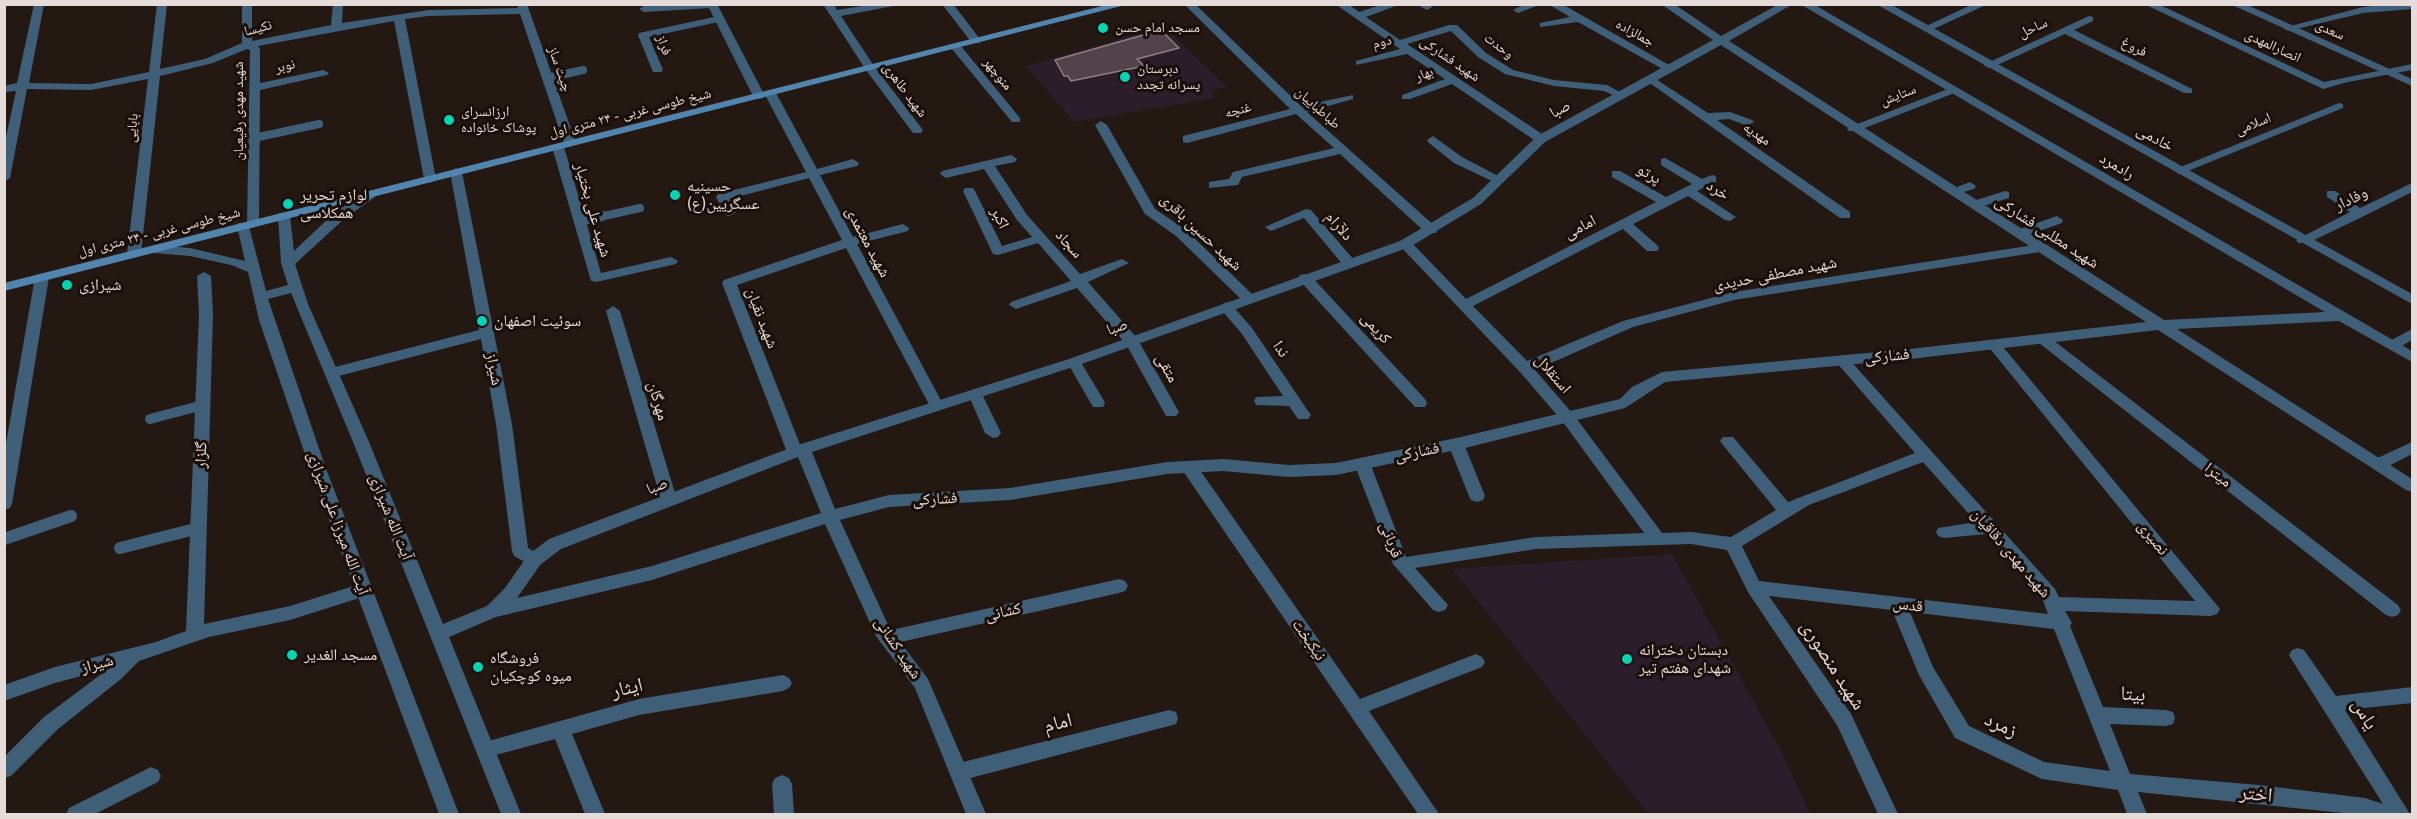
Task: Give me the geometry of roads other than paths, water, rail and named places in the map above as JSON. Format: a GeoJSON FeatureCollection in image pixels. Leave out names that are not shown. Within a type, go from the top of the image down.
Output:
{"type":"FeatureCollection","features":[{"type":"Feature","properties":{"kind":"main road","name":"شیخ طوسی غربی - ۲۴ متری اول"},"geometry":{"type":"LineString","coordinates":[[4,287],[1124,4]]}},
{"type":"Feature","properties":{"kind":"street"},"geometry":{"type":"LineString","coordinates":[[4,178],[39,4]]}},
{"type":"Feature","properties":{"kind":"street","name":"بابایی"},"geometry":{"type":"LineString","coordinates":[[134,254],[162,4]]}},
{"type":"Feature","properties":{"kind":"street","name":"شهید مهدی رفیعیان"},"geometry":{"type":"LineString","coordinates":[[248,4],[247,45],[255,49],[254,138],[248,225]]}},
{"type":"Feature","properties":{"kind":"street"},"geometry":{"type":"LineString","coordinates":[[336,27],[338,4]]}},
{"type":"Feature","properties":{"kind":"street"},"geometry":{"type":"LineString","coordinates":[[831,9],[899,4]]}},
{"type":"Feature","properties":{"kind":"street"},"geometry":{"type":"LineString","coordinates":[[947,4],[976,41]]}},
{"type":"Feature","properties":{"kind":"street","name":"طباطباییان"},"geometry":{"type":"LineString","coordinates":[[1189,4],[1297,109],[1431,230]]}},
{"type":"Feature","properties":{"kind":"street","name":"شهید فشارکی"},"geometry":{"type":"LineString","coordinates":[[1341,4],[1541,139]]}},
{"type":"Feature","properties":{"kind":"street"},"geometry":{"type":"LineString","coordinates":[[1358,16],[1396,4]]}},
{"type":"Feature","properties":{"kind":"street"},"geometry":{"type":"LineString","coordinates":[[1518,10],[1536,4]]}},
{"type":"Feature","properties":{"kind":"street","name":"جمالزاده"},"geometry":{"type":"LineString","coordinates":[[1553,4],[1670,69]]}},
{"type":"Feature","properties":{"kind":"street","name":"شهید مطلبی فشارکی"},"geometry":{"type":"LineString","coordinates":[[1666,4],[1853,128],[2412,486]]}},
{"type":"Feature","properties":{"kind":"street","name":"صبا"},"geometry":{"type":"LineString","coordinates":[[438,634],[493,610],[511,593],[534,561],[555,544],[800,451],[1074,362],[1248,298],[1405,244],[1477,201],[1541,139],[1788,4]]}},
{"type":"Feature","properties":{"kind":"street","name":"رادمرد"},"geometry":{"type":"LineString","coordinates":[[1804,4],[2412,357]]}},
{"type":"Feature","properties":{"kind":"street","name":"خادمی"},"geometry":{"type":"LineString","coordinates":[[1881,4],[2412,300]]}},
{"type":"Feature","properties":{"kind":"street"},"geometry":{"type":"LineString","coordinates":[[1925,29],[1983,4]]}},
{"type":"Feature","properties":{"kind":"street","name":"انصارالمهدی"},"geometry":{"type":"LineString","coordinates":[[2149,4],[2323,86],[2346,79],[2412,68]]}},
{"type":"Feature","properties":{"kind":"street","name":"سعدی"},"geometry":{"type":"LineString","coordinates":[[2235,4],[2412,83]]}},
{"type":"Feature","properties":{"kind":"street"},"geometry":{"type":"LineString","coordinates":[[2351,4],[2363,10]]}},
{"type":"Feature","properties":{"kind":"street"},"geometry":{"type":"LineString","coordinates":[[644,9],[712,5]]}},
{"type":"Feature","properties":{"kind":"street","name":"شهید معتمدی"},"geometry":{"type":"LineString","coordinates":[[712,5],[813,172],[937,406]]}},
{"type":"Feature","properties":{"kind":"street"},"geometry":{"type":"LineString","coordinates":[[2288,28],[2363,10],[2412,6]]}},
{"type":"Feature","properties":{"kind":"street","name":"نکیسا"},"geometry":{"type":"LineString","coordinates":[[4,89],[23,86],[91,87],[153,76],[209,62],[247,45],[336,27],[429,13],[523,8]]}},
{"type":"Feature","properties":{"kind":"street","name":"چیت ساز"},"geometry":{"type":"LineString","coordinates":[[523,8],[547,78],[564,145]]}},
{"type":"Feature","properties":{"kind":"street","name":"شهید طاهری"},"geometry":{"type":"LineString","coordinates":[[831,9],[870,68],[916,130]]}},
{"type":"Feature","properties":{"kind":"street"},"geometry":{"type":"LineString","coordinates":[[399,17],[430,179]]}},
{"type":"Feature","properties":{"kind":"street","name":"فراز"},"geometry":{"type":"LineString","coordinates":[[657,70],[643,35],[719,19]]}},
{"type":"Feature","properties":{"kind":"street"},"geometry":{"type":"LineString","coordinates":[[1544,25],[1579,19]]}},
{"type":"Feature","properties":{"kind":"street","name":"ساحل"},"geometry":{"type":"LineString","coordinates":[[1989,64],[2089,19]]}},
{"type":"Feature","properties":{"kind":"street","name":"وحدت"},"geometry":{"type":"LineString","coordinates":[[1400,43],[1453,27],[1482,55],[1509,72],[1554,83],[1592,84],[1607,88],[1621,96]]}},
{"type":"Feature","properties":{"kind":"street","name":"فروغ"},"geometry":{"type":"LineString","coordinates":[[2066,30],[2188,91]]}},
{"type":"Feature","properties":{"kind":"street","name":"منوچهر"},"geometry":{"type":"LineString","coordinates":[[956,47],[1016,120]]}},
{"type":"Feature","properties":{"kind":"street","name":"دوم"},"geometry":{"type":"LineString","coordinates":[[1360,63],[1411,51]]}},
{"type":"Feature","properties":{"kind":"street","name":"نوبر"},"geometry":{"type":"LineString","coordinates":[[254,88],[323,72]]}},
{"type":"Feature","properties":{"kind":"street","name":"بهار"},"geometry":{"type":"LineString","coordinates":[[1406,98],[1454,80]]}},
{"type":"Feature","properties":{"kind":"street","name":"مهدیه"},"geometry":{"type":"LineString","coordinates":[[1652,80],[1845,215]]}},
{"type":"Feature","properties":{"kind":"street","name":"ستایش"},"geometry":{"type":"LineString","coordinates":[[1853,128],[1953,90]]}},
{"type":"Feature","properties":{"kind":"street","name":"غنچه"},"geometry":{"type":"LineString","coordinates":[[1187,139],[1349,97]]}},
{"type":"Feature","properties":{"kind":"street","name":"اسلامی"},"geometry":{"type":"LineString","coordinates":[[2179,170],[2339,106]]}},
{"type":"Feature","properties":{"kind":"street"},"geometry":{"type":"LineString","coordinates":[[1705,117],[1730,114],[1748,122]]}},
{"type":"Feature","properties":{"kind":"street","name":"شهید حسین باقری"},"geometry":{"type":"LineString","coordinates":[[1101,125],[1150,211],[1181,233],[1248,298]]}},
{"type":"Feature","properties":{"kind":"street"},"geometry":{"type":"LineString","coordinates":[[1433,140],[1458,160],[1498,179]]}},
{"type":"Feature","properties":{"kind":"street","name":"شهید علی بختیار"},"geometry":{"type":"LineString","coordinates":[[564,145],[579,221],[596,278],[671,261]]}},
{"type":"Feature","properties":{"kind":"street"},"geometry":{"type":"LineString","coordinates":[[1213,185],[1234,182],[1237,176],[1342,150]]}},
{"type":"Feature","properties":{"kind":"street"},"geometry":{"type":"LineString","coordinates":[[946,174],[1011,159]]}},
{"type":"Feature","properties":{"kind":"street","name":"امامی"},"geometry":{"type":"LineString","coordinates":[[1464,305],[1706,181],[1665,162]]}},
{"type":"Feature","properties":{"kind":"street"},"geometry":{"type":"LineString","coordinates":[[730,212],[722,197],[853,163]]}},
{"type":"Feature","properties":{"kind":"street","name":"سجاد"},"geometry":{"type":"LineString","coordinates":[[987,164],[1022,217],[1132,341]]}},
{"type":"Feature","properties":{"kind":"street","name":"شیراز"},"geometry":{"type":"LineString","coordinates":[[456,172],[504,424],[520,551],[534,561]]}},
{"type":"Feature","properties":{"kind":"street","name":"پرتو"},"geometry":{"type":"LineString","coordinates":[[1616,174],[1665,202]]}},
{"type":"Feature","properties":{"kind":"street"},"geometry":{"type":"LineString","coordinates":[[1953,191],[1970,186]]}},
{"type":"Feature","properties":{"kind":"street","name":"وفادار"},"geometry":{"type":"LineString","coordinates":[[2303,240],[2412,187]]}},
{"type":"Feature","properties":{"kind":"street","name":"اکبر"},"geometry":{"type":"LineString","coordinates":[[969,191],[999,251],[1042,238]]}},
{"type":"Feature","properties":{"kind":"street","name":"خرد"},"geometry":{"type":"LineString","coordinates":[[1688,191],[1730,217]]}},
{"type":"Feature","properties":{"kind":"street"},"geometry":{"type":"LineString","coordinates":[[288,263],[339,216],[371,194]]}},
{"type":"Feature","properties":{"kind":"street"},"geometry":{"type":"LineString","coordinates":[[2331,194],[2359,213]]}},
{"type":"Feature","properties":{"kind":"street"},"geometry":{"type":"LineString","coordinates":[[1974,205],[2005,195]]}},
{"type":"Feature","properties":{"kind":"street","name":"دلآرام"},"geometry":{"type":"LineString","coordinates":[[1271,227],[1306,213],[1350,263]]}},
{"type":"Feature","properties":{"kind":"street","name":"آیت الله شیرازی"},"geometry":{"type":"LineString","coordinates":[[284,216],[288,263],[296,287],[511,814]]}},
{"type":"Feature","properties":{"kind":"street"},"geometry":{"type":"LineString","coordinates":[[2019,234],[2057,220]]}},
{"type":"Feature","properties":{"kind":"street"},"geometry":{"type":"LineString","coordinates":[[1624,223],[1652,248]]}},
{"type":"Feature","properties":{"kind":"street","name":"آیت الله میرزا علی شیرازی"},"geometry":{"type":"LineString","coordinates":[[248,225],[260,297],[316,466],[449,814]]}},
{"type":"Feature","properties":{"kind":"street"},"geometry":{"type":"LineString","coordinates":[[850,242],[903,228]]}},
{"type":"Feature","properties":{"kind":"street","name":"شهید نقیان"},"geometry":{"type":"LineString","coordinates":[[800,451],[729,283],[850,242]]}},
{"type":"Feature","properties":{"kind":"street","name":"استقلال"},"geometry":{"type":"LineString","coordinates":[[1405,244],[1525,368],[1568,418],[1658,540]]}},
{"type":"Feature","properties":{"kind":"street","name":"شهید مصطفی حدیدی"},"geometry":{"type":"LineString","coordinates":[[1525,368],[1628,324],[1734,296],[2040,248]]}},
{"type":"Feature","properties":{"kind":"street"},"geometry":{"type":"LineString","coordinates":[[154,249],[201,254],[235,262],[254,270]]}},
{"type":"Feature","properties":{"kind":"street"},"geometry":{"type":"LineString","coordinates":[[1016,305],[1122,264]]}},
{"type":"Feature","properties":{"kind":"street","name":"گلزار"},"geometry":{"type":"LineString","coordinates":[[195,634],[206,314],[204,276]]}},
{"type":"Feature","properties":{"kind":"street"},"geometry":{"type":"LineString","coordinates":[[4,504],[42,277]]}},
{"type":"Feature","properties":{"kind":"street","name":"کریمی"},"geometry":{"type":"LineString","coordinates":[[1305,278],[1420,403]]}},
{"type":"Feature","properties":{"kind":"street"},"geometry":{"type":"LineString","coordinates":[[260,297],[296,287]]}},
{"type":"Feature","properties":{"kind":"street","name":"ندا"},"geometry":{"type":"LineString","coordinates":[[1226,307],[1247,331],[1303,415]]}},
{"type":"Feature","properties":{"kind":"street","name":"مهرگان"},"geometry":{"type":"LineString","coordinates":[[613,311],[669,500]]}},
{"type":"Feature","properties":{"kind":"street","name":"فشارکی"},"geometry":{"type":"LineString","coordinates":[[493,610],[652,573],[830,516],[889,501],[1010,494],[1167,468],[1223,465],[1289,471],[1336,469],[1456,444],[1625,403],[1638,391],[1662,377],[2044,340],[2161,325],[2343,316]]}},
{"type":"Feature","properties":{"kind":"street"},"geometry":{"type":"LineString","coordinates":[[331,373],[487,333]]}},
{"type":"Feature","properties":{"kind":"street"},"geometry":{"type":"LineString","coordinates":[[2393,345],[2412,334]]}},
{"type":"Feature","properties":{"kind":"street","name":"میترا"},"geometry":{"type":"LineString","coordinates":[[2044,340],[2392,610]]}},
{"type":"Feature","properties":{"kind":"street","name":"متقی"},"geometry":{"type":"LineString","coordinates":[[1132,341],[1172,412]]}},
{"type":"Feature","properties":{"kind":"street","name":"نصیری"},"geometry":{"type":"LineString","coordinates":[[1994,345],[2211,609],[2054,604]]}},
{"type":"Feature","properties":{"kind":"street","name":"شهید مهدی دقاقیان"},"geometry":{"type":"LineString","coordinates":[[1842,360],[2049,594],[2063,623],[2137,814]]}},
{"type":"Feature","properties":{"kind":"street"},"geometry":{"type":"LineString","coordinates":[[1074,362],[1098,403]]}},
{"type":"Feature","properties":{"kind":"street"},"geometry":{"type":"LineString","coordinates":[[975,394],[993,433]]}},
{"type":"Feature","properties":{"kind":"street"},"geometry":{"type":"LineString","coordinates":[[1261,401],[1294,401]]}},
{"type":"Feature","properties":{"kind":"street"},"geometry":{"type":"LineString","coordinates":[[1728,441],[1787,512]]}},
{"type":"Feature","properties":{"kind":"street"},"geometry":{"type":"LineString","coordinates":[[1456,444],[1477,496]]}},
{"type":"Feature","properties":{"kind":"street"},"geometry":{"type":"LineString","coordinates":[[2379,464],[2412,448]]}},
{"type":"Feature","properties":{"kind":"street","name":"شهید کشانی"},"geometry":{"type":"LineString","coordinates":[[800,451],[887,638],[922,684],[976,814]]}},
{"type":"Feature","properties":{"kind":"street"},"geometry":{"type":"LineString","coordinates":[[1401,564],[1536,543],[1691,538],[1732,544],[1803,501],[1925,455]]}},
{"type":"Feature","properties":{"kind":"street","name":"قربانی"},"geometry":{"type":"LineString","coordinates":[[1362,463],[1401,564],[1439,605]]}},
{"type":"Feature","properties":{"kind":"street","name":"نیکبخت"},"geometry":{"type":"LineString","coordinates":[[1189,467],[1429,814]]}},
{"type":"Feature","properties":{"kind":"street"},"geometry":{"type":"LineString","coordinates":[[1944,532],[1989,527]]}},
{"type":"Feature","properties":{"kind":"street","name":"شهید منصوری"},"geometry":{"type":"LineString","coordinates":[[1732,544],[1754,587],[1844,720],[1888,814]]}},
{"type":"Feature","properties":{"kind":"street","name":"کشانی"},"geometry":{"type":"LineString","coordinates":[[887,638],[1119,586]]}},
{"type":"Feature","properties":{"kind":"street","name":"قدس"},"geometry":{"type":"LineString","coordinates":[[1754,587],[2063,623]]}},
{"type":"Feature","properties":{"kind":"street","name":"شیراز"},"geometry":{"type":"LineString","coordinates":[[4,693],[55,675],[158,649],[195,634],[290,613],[363,590]]}},
{"type":"Feature","properties":{"kind":"street","name":"زمرد"},"geometry":{"type":"LineString","coordinates":[[1898,604],[1925,670],[1962,732],[2042,770],[2125,782]]}},
{"type":"Feature","properties":{"kind":"street"},"geometry":{"type":"LineString","coordinates":[[4,770],[51,723],[114,674],[134,654]]}},
{"type":"Feature","properties":{"kind":"street"},"geometry":{"type":"LineString","coordinates":[[2298,655],[2331,704]]}},
{"type":"Feature","properties":{"kind":"street"},"geometry":{"type":"LineString","coordinates":[[1356,708],[1476,662]]}},
{"type":"Feature","properties":{"kind":"street","name":"ایثار"},"geometry":{"type":"LineString","coordinates":[[485,750],[639,707],[783,683]]}},
{"type":"Feature","properties":{"kind":"street","name":"یاس"},"geometry":{"type":"LineString","coordinates":[[2400,814],[2331,704],[2412,695]]}},
{"type":"Feature","properties":{"kind":"street","name":"بیتا"},"geometry":{"type":"LineString","coordinates":[[2098,715],[2166,718]]}},
{"type":"Feature","properties":{"kind":"street","name":"امام"},"geometry":{"type":"LineString","coordinates":[[959,772],[1169,718]]}},
{"type":"Feature","properties":{"kind":"street"},"geometry":{"type":"LineString","coordinates":[[561,729],[595,814]]}},
{"type":"Feature","properties":{"kind":"street"},"geometry":{"type":"LineString","coordinates":[[76,814],[151,776]]}},
{"type":"Feature","properties":{"kind":"street","name":"اختر"},"geometry":{"type":"LineString","coordinates":[[2125,782],[2259,794],[2365,807],[2385,814]]}},
{"type":"Feature","properties":{"kind":"street"},"geometry":{"type":"LineString","coordinates":[[782,784],[784,814]]}},
{"type":"Feature","properties":{"kind":"lane"},"geometry":{"type":"LineString","coordinates":[[547,78],[584,70]]}},
{"type":"Feature","properties":{"kind":"lane"},"geometry":{"type":"LineString","coordinates":[[254,138],[319,124]]}},
{"type":"Feature","properties":{"kind":"lane"},"geometry":{"type":"LineString","coordinates":[[579,221],[640,208]]}},
{"type":"Feature","properties":{"kind":"lane"},"geometry":{"type":"LineString","coordinates":[[150,420],[202,405]]}},
{"type":"Feature","properties":{"kind":"lane"},"geometry":{"type":"LineString","coordinates":[[4,539],[71,516]]}},
{"type":"Feature","properties":{"kind":"lane"},"geometry":{"type":"LineString","coordinates":[[120,548],[199,528]]}},
{"type":"Feature","properties":{"kind":"place","name":"مسجد امام حسن"},"geometry":{"type":"Point","coordinates":[1103,28]}},
{"type":"Feature","properties":{"kind":"place","name":"دبرستان پسرانه تجدد"},"geometry":{"type":"Point","coordinates":[1125,77]}},
{"type":"Feature","properties":{"kind":"place","name":"ارزانسرای پوشاک خانواده"},"geometry":{"type":"Point","coordinates":[449,120]}},
{"type":"Feature","properties":{"kind":"place","name":"حسینیه عسگریین(ع)"},"geometry":{"type":"Point","coordinates":[675,195]}},
{"type":"Feature","properties":{"kind":"place","name":"لوازم تحریر همکلاسی"},"geometry":{"type":"Point","coordinates":[288,204]}},
{"type":"Feature","properties":{"kind":"place","name":"شیرازی"},"geometry":{"type":"Point","coordinates":[67,285]}},
{"type":"Feature","properties":{"kind":"place","name":"سوئیت اصفهان"},"geometry":{"type":"Point","coordinates":[482,321]}},
{"type":"Feature","properties":{"kind":"place","name":"مسجد الغدیر"},"geometry":{"type":"Point","coordinates":[292,655]}},
{"type":"Feature","properties":{"kind":"place","name":"دبستان دخترانه شهدای هفتم تیر"},"geometry":{"type":"Point","coordinates":[1627,659]}},
{"type":"Feature","properties":{"kind":"place","name":"فروشگاه میوه کوچکیان"},"geometry":{"type":"Point","coordinates":[478,667]}}]}
